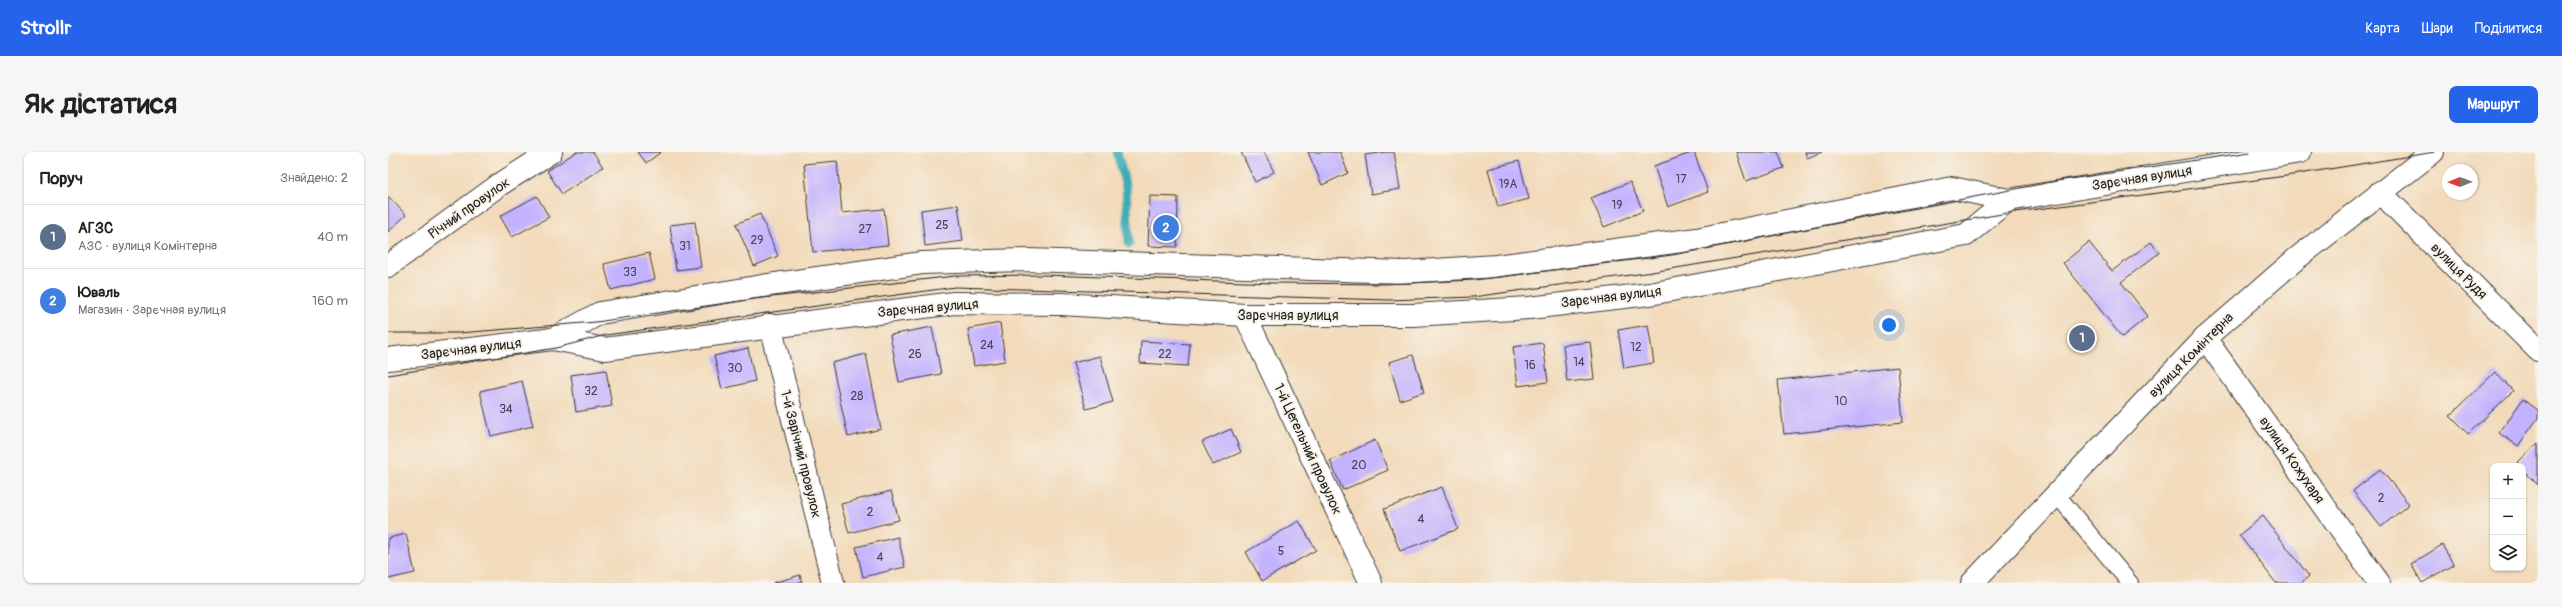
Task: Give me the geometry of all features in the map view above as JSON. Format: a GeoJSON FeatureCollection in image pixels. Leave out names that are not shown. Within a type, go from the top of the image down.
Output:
{"type":"FeatureCollection","features":[{"type":"Feature","properties":{"kind":"street","name":"Річний провулок"},"geometry":{"type":"LineString","coordinates":[[388,266],[499,185],[551,152]]}},
{"type":"Feature","properties":{"kind":"street","name":"Зарєчная вулиця"},"geometry":{"type":"LineString","coordinates":[[553,339],[600,313],[762,286],[922,263],[1028,260],[1405,272],[1496,266],[1697,239],[1952,188],[2008,200],[2300,152]]}},
{"type":"Feature","properties":{"kind":"street","name":"вулиця Комінтерна"},"geometry":{"type":"LineString","coordinates":[[1972,583],[2205,338],[2296,259],[2433,152]]}},
{"type":"Feature","properties":{"kind":"street","name":"вулиця Рудя"},"geometry":{"type":"LineString","coordinates":[[2380,192],[2538,350]]}},
{"type":"Feature","properties":{"kind":"street","name":"Зарєчная вулиця"},"geometry":{"type":"LineString","coordinates":[[388,359],[553,339],[605,349],[770,325],[954,303],[1061,304],[1245,315],[1413,315],[1529,308],[1650,294],[1966,235],[2008,200]]}},
{"type":"Feature","properties":{"kind":"street","name":"1-й Цегельний провулок"},"geometry":{"type":"LineString","coordinates":[[1245,315],[1371,583]]}},
{"type":"Feature","properties":{"kind":"street","name":"1-й Зарічний провулок"},"geometry":{"type":"LineString","coordinates":[[770,325],[833,583]]}},
{"type":"Feature","properties":{"kind":"street","name":"вулиця Кожухаря"},"geometry":{"type":"LineString","coordinates":[[2205,338],[2379,583]]}},
{"type":"Feature","properties":{"kind":"lane"},"geometry":{"type":"LineString","coordinates":[[2057,495],[2130,583]]}},
{"type":"Feature","properties":{"kind":"building"},"geometry":{"type":"Polygon","coordinates":[[[576,152],[593,152],[603,167],[562,194],[547,171],[576,152]]]}},
{"type":"Feature","properties":{"kind":"building"},"geometry":{"type":"Polygon","coordinates":[[[638,152],[661,152],[646,163],[638,152]]]}},
{"type":"Feature","properties":{"kind":"building"},"geometry":{"type":"Polygon","coordinates":[[[1241,152],[1264,152],[1274,172],[1255,182],[1241,152]]]}},
{"type":"Feature","properties":{"kind":"building"},"geometry":{"type":"Polygon","coordinates":[[[1308,152],[1340,152],[1348,173],[1322,185],[1308,152]]]}},
{"type":"Feature","properties":{"kind":"building"},"geometry":{"type":"Polygon","coordinates":[[[1394,152],[1400,189],[1371,194],[1365,155],[1394,152]]]}},
{"type":"Feature","properties":{"kind":"building"},"geometry":{"type":"Polygon","coordinates":[[[1694,152],[1708,192],[1668,207],[1654,166],[1694,152]]]}},
{"type":"Feature","properties":{"kind":"building"},"geometry":{"type":"Polygon","coordinates":[[[1736,152],[1778,152],[1784,168],[1746,181],[1736,152]]]}},
{"type":"Feature","properties":{"kind":"building"},"geometry":{"type":"Polygon","coordinates":[[[1805,152],[1822,152],[1807,158],[1805,152]]]}},
{"type":"Feature","properties":{"kind":"building"},"geometry":{"type":"Polygon","coordinates":[[[837,161],[842,213],[884,209],[888,245],[813,252],[804,164],[837,161]]]}},
{"type":"Feature","properties":{"kind":"building"},"geometry":{"type":"Polygon","coordinates":[[[1519,161],[1529,199],[1498,207],[1488,169],[1519,161]]]}},
{"type":"Feature","properties":{"kind":"building"},"geometry":{"type":"Polygon","coordinates":[[[1630,182],[1643,211],[1604,227],[1591,198],[1630,182]]]}},
{"type":"Feature","properties":{"kind":"building"},"geometry":{"type":"Polygon","coordinates":[[[388,196],[406,215],[388,232],[388,196]]]}},
{"type":"Feature","properties":{"kind":"building"},"geometry":{"type":"Polygon","coordinates":[[[537,196],[549,217],[512,237],[500,216],[537,196]]]}},
{"type":"Feature","properties":{"kind":"building"},"geometry":{"type":"Polygon","coordinates":[[[1150,196],[1178,197],[1177,247],[1148,246],[1150,196]]]}},
{"type":"Feature","properties":{"kind":"building"},"geometry":{"type":"Polygon","coordinates":[[[958,205],[963,241],[925,246],[921,210],[958,205]]]}},
{"type":"Feature","properties":{"kind":"building"},"geometry":{"type":"Polygon","coordinates":[[[760,214],[778,256],[754,266],[736,224],[760,214]]]}},
{"type":"Feature","properties":{"kind":"building"},"geometry":{"type":"Polygon","coordinates":[[[695,222],[701,267],[676,270],[670,225],[695,222]]]}},
{"type":"Feature","properties":{"kind":"building"},"geometry":{"type":"Polygon","coordinates":[[[2089,242],[2112,271],[2151,242],[2159,253],[2121,282],[2148,316],[2122,337],[2063,263],[2089,242]]]}},
{"type":"Feature","properties":{"kind":"building"},"geometry":{"type":"Polygon","coordinates":[[[649,253],[655,279],[611,290],[604,264],[649,253]]]}},
{"type":"Feature","properties":{"kind":"building"},"geometry":{"type":"Polygon","coordinates":[[[1000,323],[1005,361],[974,366],[968,329],[1000,323]]]}},
{"type":"Feature","properties":{"kind":"building"},"geometry":{"type":"Polygon","coordinates":[[[1648,325],[1654,363],[1624,368],[1618,330],[1648,325]]]}},
{"type":"Feature","properties":{"kind":"building"},"geometry":{"type":"Polygon","coordinates":[[[932,327],[941,374],[899,382],[890,335],[932,327]]]}},
{"type":"Feature","properties":{"kind":"building"},"geometry":{"type":"Polygon","coordinates":[[[1141,341],[1190,344],[1188,366],[1140,363],[1141,341]]]}},
{"type":"Feature","properties":{"kind":"building"},"geometry":{"type":"Polygon","coordinates":[[[1590,342],[1594,379],[1567,382],[1563,345],[1590,342]]]}},
{"type":"Feature","properties":{"kind":"building"},"geometry":{"type":"Polygon","coordinates":[[[1543,343],[1548,382],[1518,386],[1513,347],[1543,343]]]}},
{"type":"Feature","properties":{"kind":"building"},"geometry":{"type":"Polygon","coordinates":[[[748,348],[755,381],[722,389],[714,356],[748,348]]]}},
{"type":"Feature","properties":{"kind":"building"},"geometry":{"type":"Polygon","coordinates":[[[866,354],[881,429],[848,437],[832,363],[866,354]]]}},
{"type":"Feature","properties":{"kind":"building"},"geometry":{"type":"Polygon","coordinates":[[[1413,355],[1424,392],[1400,400],[1389,362],[1413,355]]]}},
{"type":"Feature","properties":{"kind":"building"},"geometry":{"type":"Polygon","coordinates":[[[1100,356],[1113,402],[1086,409],[1073,363],[1100,356]]]}},
{"type":"Feature","properties":{"kind":"building"},"geometry":{"type":"Polygon","coordinates":[[[1898,367],[1903,422],[1784,434],[1778,380],[1898,367]]]}},
{"type":"Feature","properties":{"kind":"building"},"geometry":{"type":"Polygon","coordinates":[[[606,370],[612,406],[576,412],[571,375],[606,370]]]}},
{"type":"Feature","properties":{"kind":"building"},"geometry":{"type":"Polygon","coordinates":[[[2495,372],[2513,391],[2468,434],[2450,416],[2495,372]]]}},
{"type":"Feature","properties":{"kind":"building"},"geometry":{"type":"Polygon","coordinates":[[[522,381],[533,426],[491,436],[480,391],[522,381]]]}},
{"type":"Feature","properties":{"kind":"building"},"geometry":{"type":"Polygon","coordinates":[[[2523,399],[2538,410],[2538,418],[2518,446],[2499,433],[2523,399]]]}},
{"type":"Feature","properties":{"kind":"building"},"geometry":{"type":"Polygon","coordinates":[[[1231,429],[1241,452],[1213,465],[1202,442],[1231,429]]]}},
{"type":"Feature","properties":{"kind":"building"},"geometry":{"type":"Polygon","coordinates":[[[1375,440],[1388,470],[1343,490],[1330,461],[1375,440]]]}},
{"type":"Feature","properties":{"kind":"building"},"geometry":{"type":"Polygon","coordinates":[[[2538,443],[2538,485],[2526,473],[2526,463],[2517,463],[2538,443]]]}},
{"type":"Feature","properties":{"kind":"building"},"geometry":{"type":"Polygon","coordinates":[[[2380,469],[2409,504],[2381,527],[2353,491],[2380,469]]]}},
{"type":"Feature","properties":{"kind":"building"},"geometry":{"type":"Polygon","coordinates":[[[1442,487],[1458,529],[1400,551],[1384,509],[1442,487]]]}},
{"type":"Feature","properties":{"kind":"building"},"geometry":{"type":"Polygon","coordinates":[[[891,491],[899,520],[849,533],[841,504],[891,491]]]}},
{"type":"Feature","properties":{"kind":"building"},"geometry":{"type":"Polygon","coordinates":[[[2263,516],[2309,576],[2301,583],[2276,583],[2239,535],[2263,516]]]}},
{"type":"Feature","properties":{"kind":"building"},"geometry":{"type":"Polygon","coordinates":[[[1299,521],[1316,550],[1262,581],[1246,552],[1299,521]]]}},
{"type":"Feature","properties":{"kind":"building"},"geometry":{"type":"Polygon","coordinates":[[[406,534],[415,573],[388,579],[388,538],[406,534]]]}},
{"type":"Feature","properties":{"kind":"building"},"geometry":{"type":"Polygon","coordinates":[[[898,537],[905,567],[863,577],[856,547],[898,537]]]}},
{"type":"Feature","properties":{"kind":"building"},"geometry":{"type":"Polygon","coordinates":[[[2442,545],[2454,565],[2422,583],[2411,564],[2442,545]]]}},
{"type":"Feature","properties":{"kind":"building"},"geometry":{"type":"Polygon","coordinates":[[[800,575],[802,583],[773,583],[800,575]]]}},
{"type":"Feature","properties":{"kind":"waterway"},"geometry":{"type":"LineString","coordinates":[[1117,152],[1126,187],[1129,244]]}},
{"type":"Feature","properties":{"kind":"tram line"},"geometry":{"type":"LineString","coordinates":[[388,333],[459,333],[596,322],[754,299],[955,276],[1044,275],[1274,283],[1383,284],[1474,280],[1672,255],[2057,181],[2250,152]]}},
{"type":"Feature","properties":{"kind":"tram line"},"geometry":{"type":"LineString","coordinates":[[388,375],[556,348],[606,335],[955,287],[1388,300],[1473,297],[1652,272],[2008,213],[2286,176],[2435,152]]}},
{"type":"Feature","properties":{"kind":"place","name":"Юваль"},"geometry":{"type":"Point","coordinates":[1166,228]}},
{"type":"Feature","properties":{"kind":"place","name":"АГЗС"},"geometry":{"type":"Point","coordinates":[2082,338]}}]}
